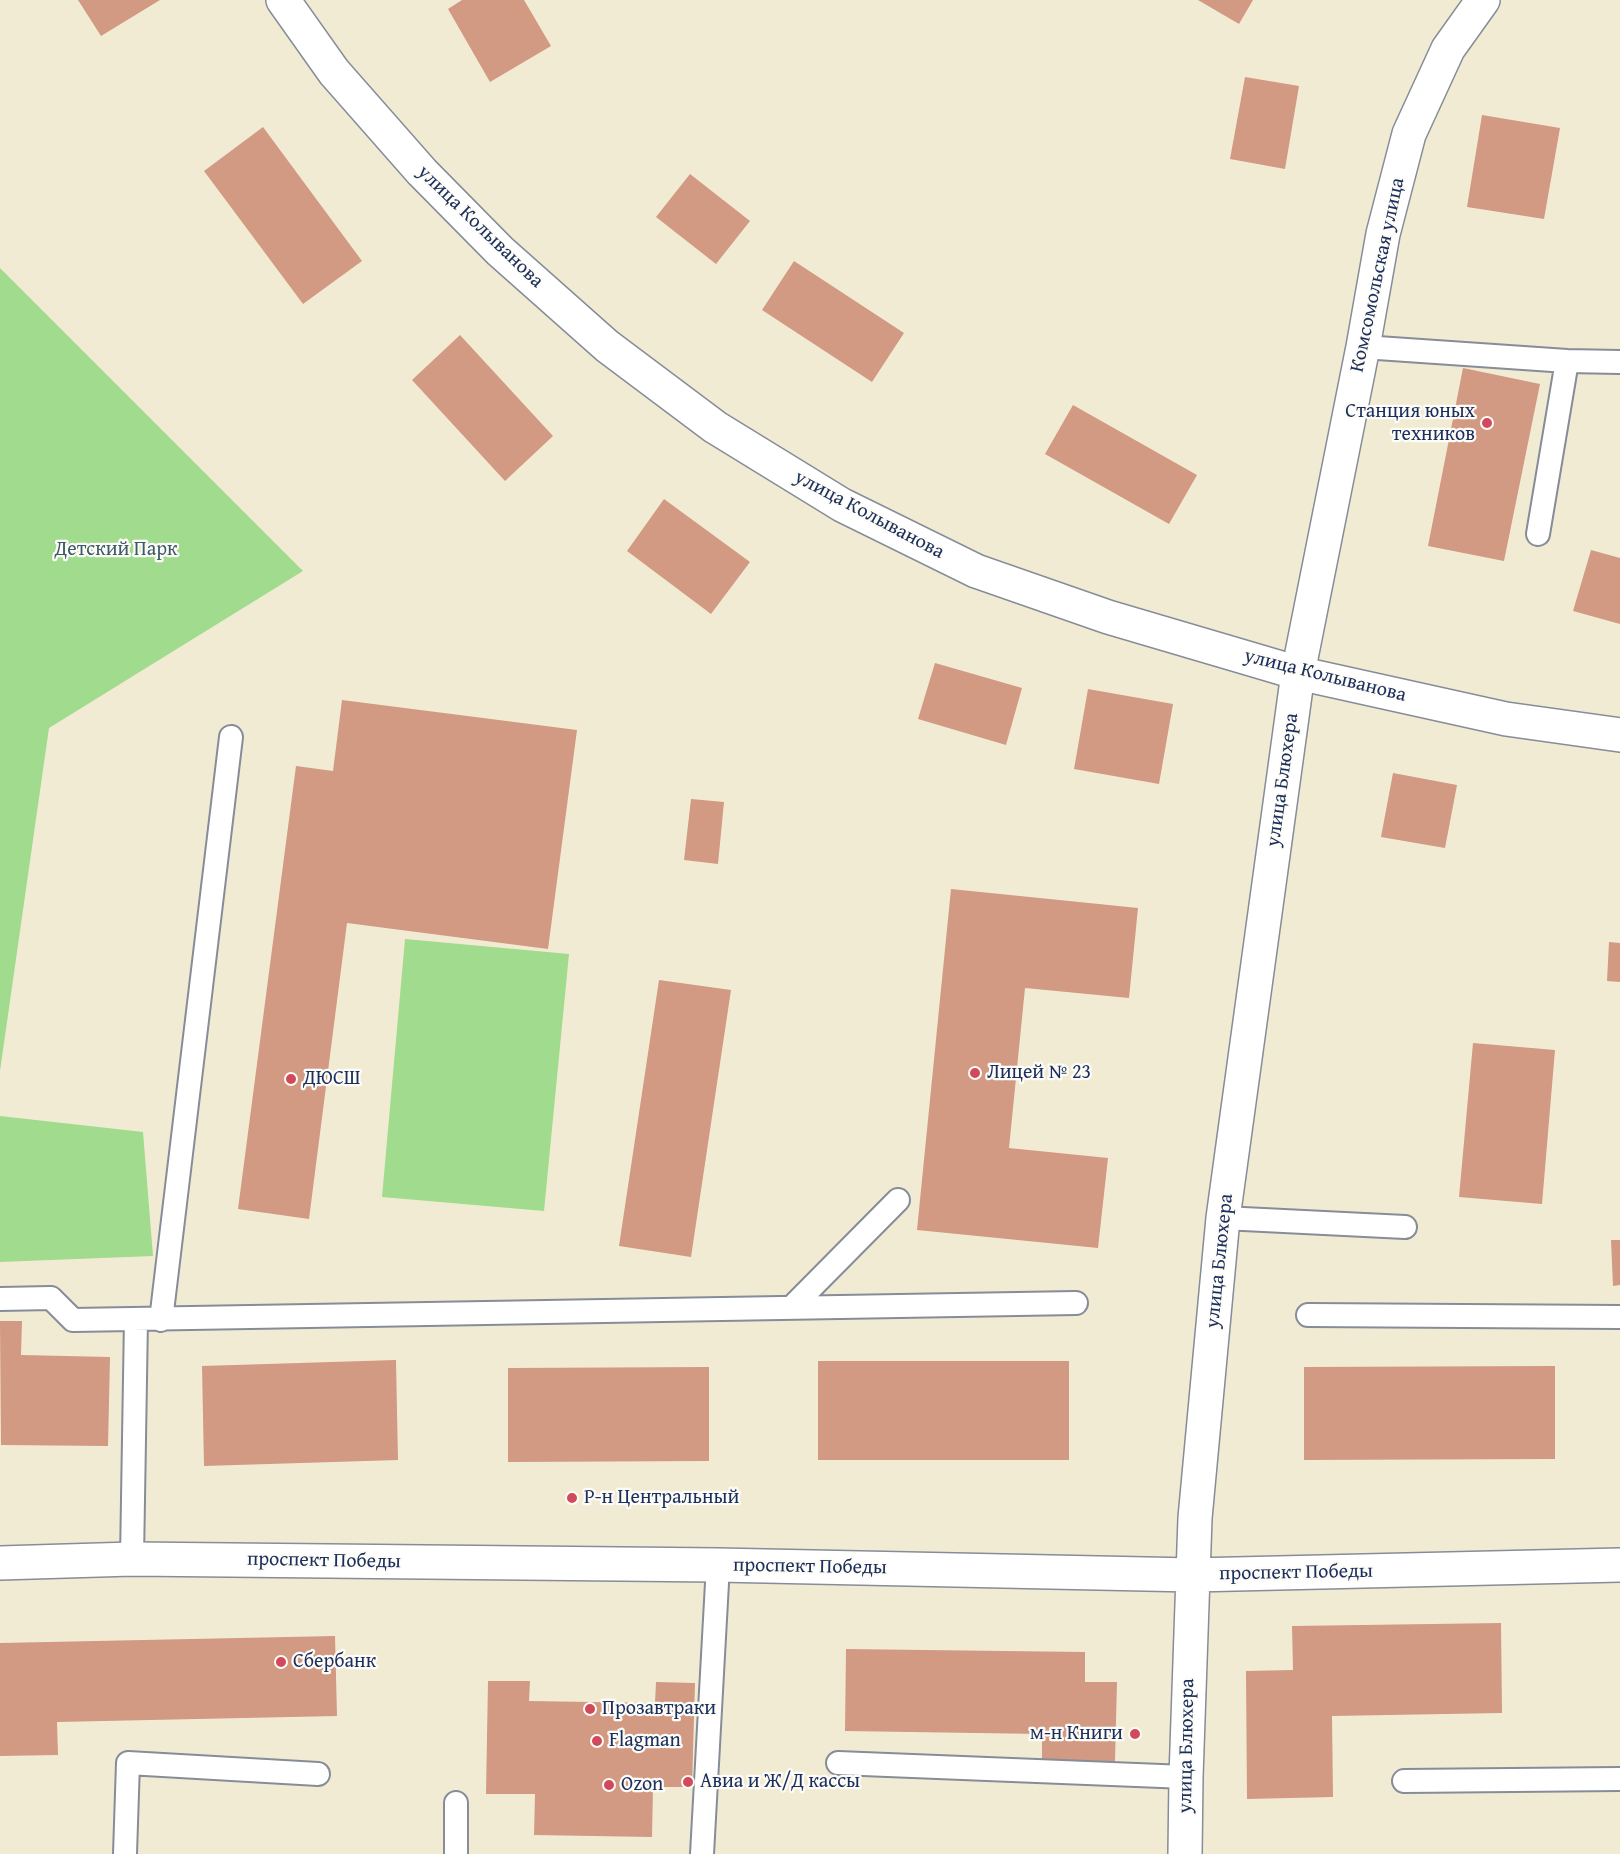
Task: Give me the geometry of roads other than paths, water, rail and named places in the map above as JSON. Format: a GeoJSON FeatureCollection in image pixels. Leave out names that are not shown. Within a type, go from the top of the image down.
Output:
{"type":"FeatureCollection","features":[{"type":"Feature","properties":{"kind":"street","name":"улица Колыванова"},"geometry":{"type":"LineString","coordinates":[[283,0],[334,72],[422,172],[500,251],[607,346],[715,427],[842,505],[976,571],[1108,617],[1298,673],[1506,719],[1620,735]]}},
{"type":"Feature","properties":{"kind":"street","name":"Комсомольская улица"},"geometry":{"type":"LineString","coordinates":[[1298,673],[1363,347],[1383,234],[1409,134],[1448,49],[1483,0]]}},
{"type":"Feature","properties":{"kind":"street","name":"улица Блюхера"},"geometry":{"type":"LineString","coordinates":[[1185,1854],[1195,1518],[1223,1218],[1298,673]]}},
{"type":"Feature","properties":{"kind":"street","name":"проспект Победы"},"geometry":{"type":"LineString","coordinates":[[0,1563],[132,1559],[718,1565],[1193,1575],[1620,1565]]}},
{"type":"Feature","properties":{"kind":"lane"},"geometry":{"type":"LineString","coordinates":[[1363,347],[1567,361],[1620,362]]}},
{"type":"Feature","properties":{"kind":"lane"},"geometry":{"type":"LineString","coordinates":[[1538,534],[1567,361]]}},
{"type":"Feature","properties":{"kind":"lane"},"geometry":{"type":"LineString","coordinates":[[161,1320],[231,737]]}},
{"type":"Feature","properties":{"kind":"lane"},"geometry":{"type":"LineString","coordinates":[[791,1308],[898,1200]]}},
{"type":"Feature","properties":{"kind":"lane"},"geometry":{"type":"LineString","coordinates":[[1223,1218],[1405,1227]]}},
{"type":"Feature","properties":{"kind":"lane"},"geometry":{"type":"LineString","coordinates":[[0,1299],[51,1298],[73,1320],[1076,1303]]}},
{"type":"Feature","properties":{"kind":"lane"},"geometry":{"type":"LineString","coordinates":[[1308,1315],[1620,1317]]}},
{"type":"Feature","properties":{"kind":"lane"},"geometry":{"type":"LineString","coordinates":[[132,1559],[136,1319]]}},
{"type":"Feature","properties":{"kind":"lane"},"geometry":{"type":"LineString","coordinates":[[702,1854],[718,1565]]}},
{"type":"Feature","properties":{"kind":"lane"},"geometry":{"type":"LineString","coordinates":[[125,1854],[128,1763],[318,1774]]}},
{"type":"Feature","properties":{"kind":"lane"},"geometry":{"type":"LineString","coordinates":[[838,1763],[1186,1777]]}},
{"type":"Feature","properties":{"kind":"lane"},"geometry":{"type":"LineString","coordinates":[[1404,1781],[1620,1779]]}},
{"type":"Feature","properties":{"kind":"lane"},"geometry":{"type":"LineString","coordinates":[[456,1803],[456,1854]]}},
{"type":"Feature","properties":{"kind":"place","name":"Станция юных техников"},"geometry":{"type":"Point","coordinates":[1487,423]}},
{"type":"Feature","properties":{"kind":"place","name":"Лицей № 23"},"geometry":{"type":"Point","coordinates":[975,1073]}},
{"type":"Feature","properties":{"kind":"place","name":"ДЮСШ"},"geometry":{"type":"Point","coordinates":[291,1079]}},
{"type":"Feature","properties":{"kind":"place","name":"Р-н Центральный"},"geometry":{"type":"Point","coordinates":[572,1498]}},
{"type":"Feature","properties":{"kind":"place","name":"Сбербанк"},"geometry":{"type":"Point","coordinates":[281,1662]}},
{"type":"Feature","properties":{"kind":"place","name":"Прозавтраки"},"geometry":{"type":"Point","coordinates":[590,1709]}},
{"type":"Feature","properties":{"kind":"place","name":"м-н Книги"},"geometry":{"type":"Point","coordinates":[1135,1734]}},
{"type":"Feature","properties":{"kind":"place","name":"Flagman"},"geometry":{"type":"Point","coordinates":[597,1741]}},
{"type":"Feature","properties":{"kind":"place","name":"Авиа и Ж/Д кассы"},"geometry":{"type":"Point","coordinates":[688,1782]}},
{"type":"Feature","properties":{"kind":"place","name":"Ozon"},"geometry":{"type":"Point","coordinates":[609,1785]}},
{"type":"Feature","properties":{"kind":"park label","name":"Детский Парк"},"geometry":{"type":"Point","coordinates":[116,550]}}]}
